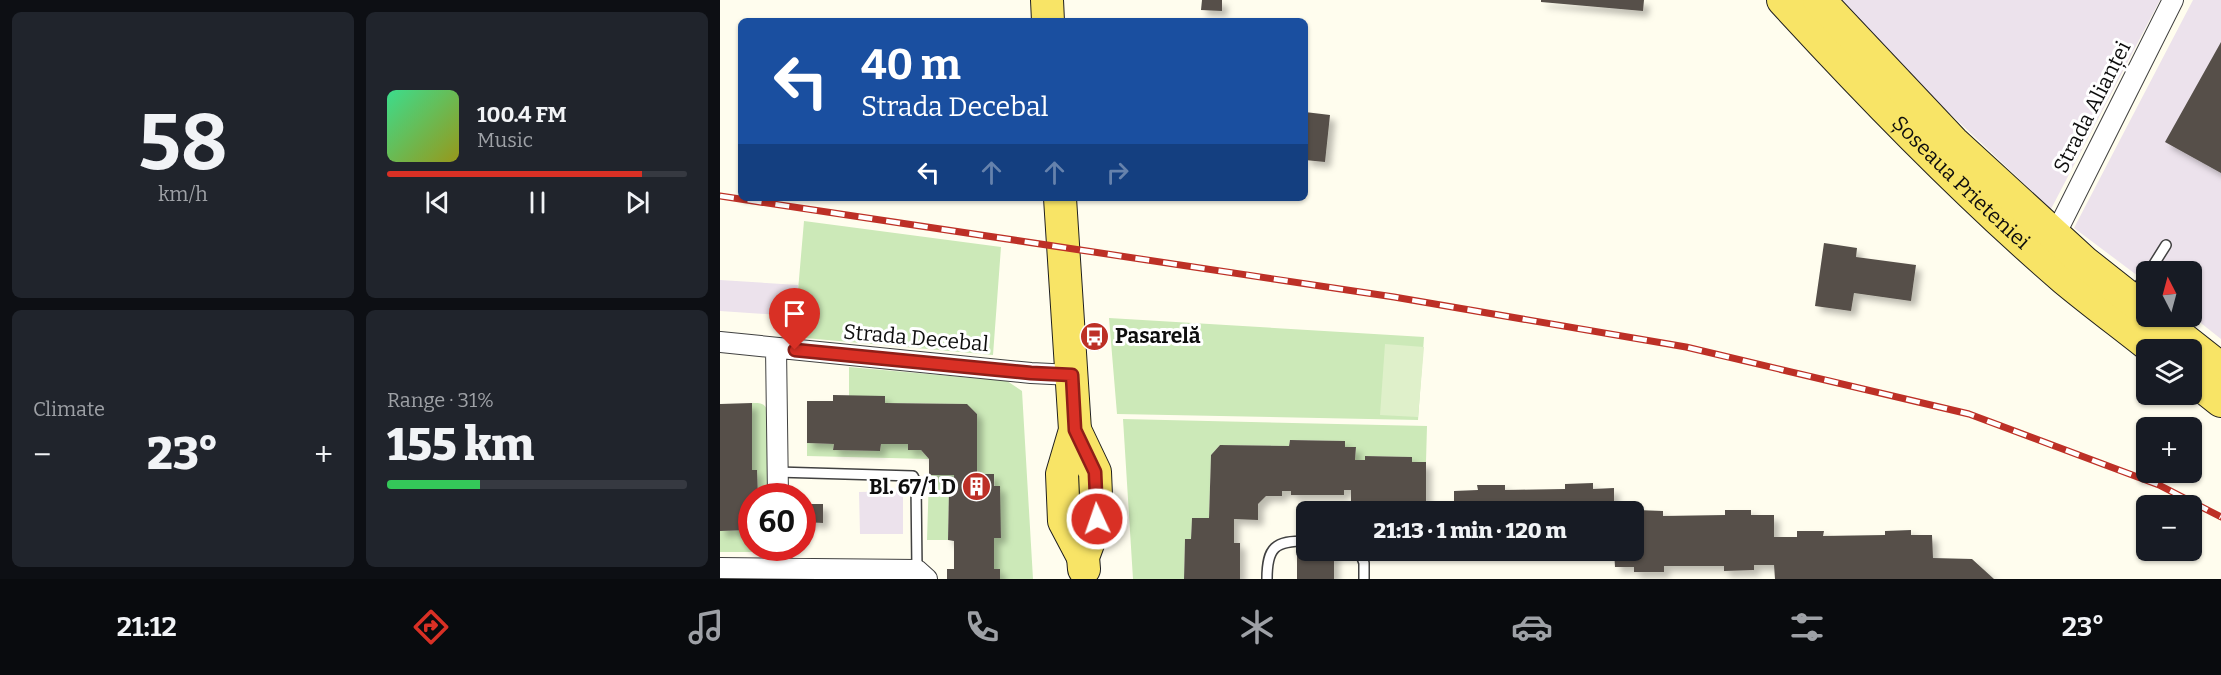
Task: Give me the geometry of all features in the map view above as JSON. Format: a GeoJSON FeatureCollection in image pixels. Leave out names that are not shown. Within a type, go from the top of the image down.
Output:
{"type":"FeatureCollection","features":[{"type":"Feature","properties":{"kind":"main road"},"geometry":{"type":"LineString","coordinates":[[1047,0],[1048,18]]}},
{"type":"Feature","properties":{"kind":"main road","name":"Șoseaua Prieteniei"},"geometry":{"type":"LineString","coordinates":[[1783,0],[1938,161],[2042,258],[2136,301]]}},
{"type":"Feature","properties":{"kind":"main road","name":"Șoseaua Prieteniei"},"geometry":{"type":"LineString","coordinates":[[1819,0],[1953,142],[2084,262],[2136,301]]}},
{"type":"Feature","properties":{"kind":"main road"},"geometry":{"type":"LineString","coordinates":[[1060,201],[1075,430],[1095,472],[1097,519],[1084,568]]}},
{"type":"Feature","properties":{"kind":"main road","name":"Șoseaua Prieteniei"},"geometry":{"type":"LineString","coordinates":[[2168,327],[2221,369]]}},
{"type":"Feature","properties":{"kind":"main road"},"geometry":{"type":"LineString","coordinates":[[2202,386],[2221,401]]}},
{"type":"Feature","properties":{"kind":"street","name":"Strada Alianței"},"geometry":{"type":"LineString","coordinates":[[2055,235],[2173,0]]}},
{"type":"Feature","properties":{"kind":"street","name":"Strada Decebal"},"geometry":{"type":"LineString","coordinates":[[720,342],[1031,373],[1072,375]]}},
{"type":"Feature","properties":{"kind":"street"},"geometry":{"type":"LineString","coordinates":[[776,348],[777,483]]}},
{"type":"Feature","properties":{"kind":"street"},"geometry":{"type":"LineString","coordinates":[[777,561],[777,568]]}},
{"type":"Feature","properties":{"kind":"street"},"geometry":{"type":"LineString","coordinates":[[720,568],[922,574]]}},
{"type":"Feature","properties":{"kind":"lane"},"geometry":{"type":"LineString","coordinates":[[2157,261],[2166,245]]}},
{"type":"Feature","properties":{"kind":"lane"},"geometry":{"type":"LineString","coordinates":[[777,472],[913,476],[916,482],[922,574]]}},
{"type":"Feature","properties":{"kind":"lane"},"geometry":{"type":"LineString","coordinates":[[1267,579],[1267,561],[1270,552],[1278,544],[1296,541]]}},
{"type":"Feature","properties":{"kind":"lane"},"geometry":{"type":"LineString","coordinates":[[1363,561],[1364,579]]}},
{"type":"Feature","properties":{"kind":"shaded area"},"geometry":{"type":"Polygon","coordinates":[[[1840,0],[2160,0],[2051,209],[1940,104],[1840,0]]]}},
{"type":"Feature","properties":{"kind":"shaded area"},"geometry":{"type":"Polygon","coordinates":[[[2193,0],[2221,0],[2221,339],[2202,324],[2202,261],[2136,261],[2136,274],[2074,228],[2193,0]]]}},
{"type":"Feature","properties":{"kind":"shaded area"},"geometry":{"type":"Polygon","coordinates":[[[720,280],[798,285],[796,316],[720,311],[720,280]]]}},
{"type":"Feature","properties":{"kind":"shaded area"},"geometry":{"type":"Polygon","coordinates":[[[903,491],[903,534],[860,534],[859,492],[903,491]]]}},
{"type":"Feature","properties":{"kind":"green space"},"geometry":{"type":"Polygon","coordinates":[[[804,221],[1001,247],[993,355],[794,337],[804,221]]]}},
{"type":"Feature","properties":{"kind":"green space"},"geometry":{"type":"Polygon","coordinates":[[[1109,318],[1424,337],[1418,420],[1117,414],[1109,318]]]}},
{"type":"Feature","properties":{"kind":"green space"},"geometry":{"type":"Polygon","coordinates":[[[1385,344],[1424,347],[1418,417],[1380,415],[1385,344]]]}},
{"type":"Feature","properties":{"kind":"green space"},"geometry":{"type":"Polygon","coordinates":[[[849,367],[1007,381],[1022,391],[1033,579],[1000,579],[1000,569],[994,569],[994,538],[1001,538],[1000,522],[994,474],[977,474],[977,414],[966,404],[885,403],[885,396],[849,396],[849,367]]]}},
{"type":"Feature","properties":{"kind":"green space"},"geometry":{"type":"Polygon","coordinates":[[[752,403],[758,403],[766,407],[768,412],[768,483],[758,483],[757,470],[752,470],[752,403]]]}},
{"type":"Feature","properties":{"kind":"green space"},"geometry":{"type":"Polygon","coordinates":[[[1123,419],[1427,426],[1426,462],[1412,462],[1412,457],[1365,456],[1365,460],[1355,460],[1356,448],[1345,447],[1345,441],[1290,440],[1289,446],[1220,445],[1211,455],[1209,518],[1192,518],[1191,539],[1185,539],[1184,579],[1133,579],[1123,419]]]}},
{"type":"Feature","properties":{"kind":"green space"},"geometry":{"type":"Polygon","coordinates":[[[807,443],[834,444],[833,450],[880,451],[881,444],[908,444],[909,450],[921,450],[929,459],[807,456],[807,443]]]}},
{"type":"Feature","properties":{"kind":"green space"},"geometry":{"type":"Polygon","coordinates":[[[929,475],[954,475],[954,488],[949,488],[948,540],[927,540],[929,475]]]}},
{"type":"Feature","properties":{"kind":"green space"},"geometry":{"type":"Polygon","coordinates":[[[738,530],[738,552],[720,552],[720,531],[738,530]]]}},
{"type":"Feature","properties":{"kind":"building"},"geometry":{"type":"Polygon","coordinates":[[[1202,0],[1222,0],[1222,11],[1201,10],[1202,0]]]}},
{"type":"Feature","properties":{"kind":"building"},"geometry":{"type":"Polygon","coordinates":[[[1541,0],[1644,0],[1643,11],[1541,2],[1541,0]]]}},
{"type":"Feature","properties":{"kind":"building"},"geometry":{"type":"Polygon","coordinates":[[[2221,42],[2221,173],[2165,142],[2221,42]]]}},
{"type":"Feature","properties":{"kind":"building"},"geometry":{"type":"Polygon","coordinates":[[[1308,112],[1330,115],[1325,162],[1308,160],[1308,112]]]}},
{"type":"Feature","properties":{"kind":"building"},"geometry":{"type":"Polygon","coordinates":[[[1824,243],[1857,248],[1856,257],[1916,265],[1911,301],[1854,293],[1851,311],[1815,306],[1824,243]]]}},
{"type":"Feature","properties":{"kind":"building","name":"Bl. 67/1 D"},"geometry":{"type":"Polygon","coordinates":[[[833,395],[885,396],[885,403],[967,404],[977,414],[977,474],[994,474],[994,486],[1000,486],[1001,538],[994,538],[994,569],[1000,569],[1000,579],[947,579],[947,569],[954,569],[954,541],[948,540],[949,488],[954,488],[954,475],[929,475],[929,459],[921,450],[908,450],[908,444],[881,444],[880,451],[833,450],[834,444],[807,443],[807,401],[833,401],[833,395]]]}},
{"type":"Feature","properties":{"kind":"building"},"geometry":{"type":"Polygon","coordinates":[[[752,403],[752,470],[757,470],[758,483],[738,483],[738,530],[720,531],[720,404],[752,403]]]}},
{"type":"Feature","properties":{"kind":"building"},"geometry":{"type":"Polygon","coordinates":[[[1290,440],[1345,441],[1345,447],[1356,447],[1355,460],[1365,460],[1365,456],[1412,457],[1412,462],[1426,462],[1426,501],[1351,501],[1351,490],[1344,490],[1344,495],[1291,495],[1291,491],[1282,491],[1282,496],[1266,496],[1258,504],[1258,520],[1234,519],[1234,543],[1240,543],[1240,579],[1184,579],[1185,539],[1191,539],[1192,518],[1209,518],[1211,455],[1220,445],[1289,446],[1290,440]]]}},
{"type":"Feature","properties":{"kind":"building"},"geometry":{"type":"Polygon","coordinates":[[[1593,483],[1593,489],[1614,488],[1614,501],[1454,501],[1454,491],[1478,490],[1477,485],[1505,485],[1505,490],[1565,489],[1565,484],[1593,483]]]}},
{"type":"Feature","properties":{"kind":"building"},"geometry":{"type":"Polygon","coordinates":[[[816,504],[823,504],[823,523],[816,523],[816,504]]]}},
{"type":"Feature","properties":{"kind":"building"},"geometry":{"type":"Polygon","coordinates":[[[1644,510],[1663,511],[1663,516],[1725,515],[1725,510],[1751,510],[1751,515],[1774,515],[1774,537],[1797,537],[1797,531],[1824,531],[1823,536],[1885,535],[1885,531],[1911,530],[1911,535],[1932,535],[1933,558],[1972,559],[1994,579],[1775,579],[1774,565],[1754,565],[1754,570],[1724,571],[1724,566],[1664,566],[1664,572],[1634,572],[1634,567],[1615,567],[1615,561],[1644,561],[1644,510]]]}},
{"type":"Feature","properties":{"kind":"building"},"geometry":{"type":"Polygon","coordinates":[[[1297,561],[1334,561],[1334,579],[1297,579],[1297,561]]]}},
{"type":"Feature","properties":{"kind":"railway"},"geometry":{"type":"LineString","coordinates":[[720,196],[738,199]]}},
{"type":"Feature","properties":{"kind":"railway"},"geometry":{"type":"LineString","coordinates":[[753,201],[1394,297],[1686,347],[1969,414],[2159,485],[2221,517]]}},
{"type":"Feature","properties":{"kind":"place","name":"Pasarelă"},"geometry":{"type":"Point","coordinates":[1094,336]}},
{"type":"Feature","properties":{"kind":"place","name":"Bl. 67/1 D"},"geometry":{"type":"Point","coordinates":[977,487]}},
{"type":"Feature","properties":{"kind":"route"},"geometry":{"type":"LineString","coordinates":[[795,350],[1072,375],[1075,430],[1095,472],[1097,519]]}}]}
